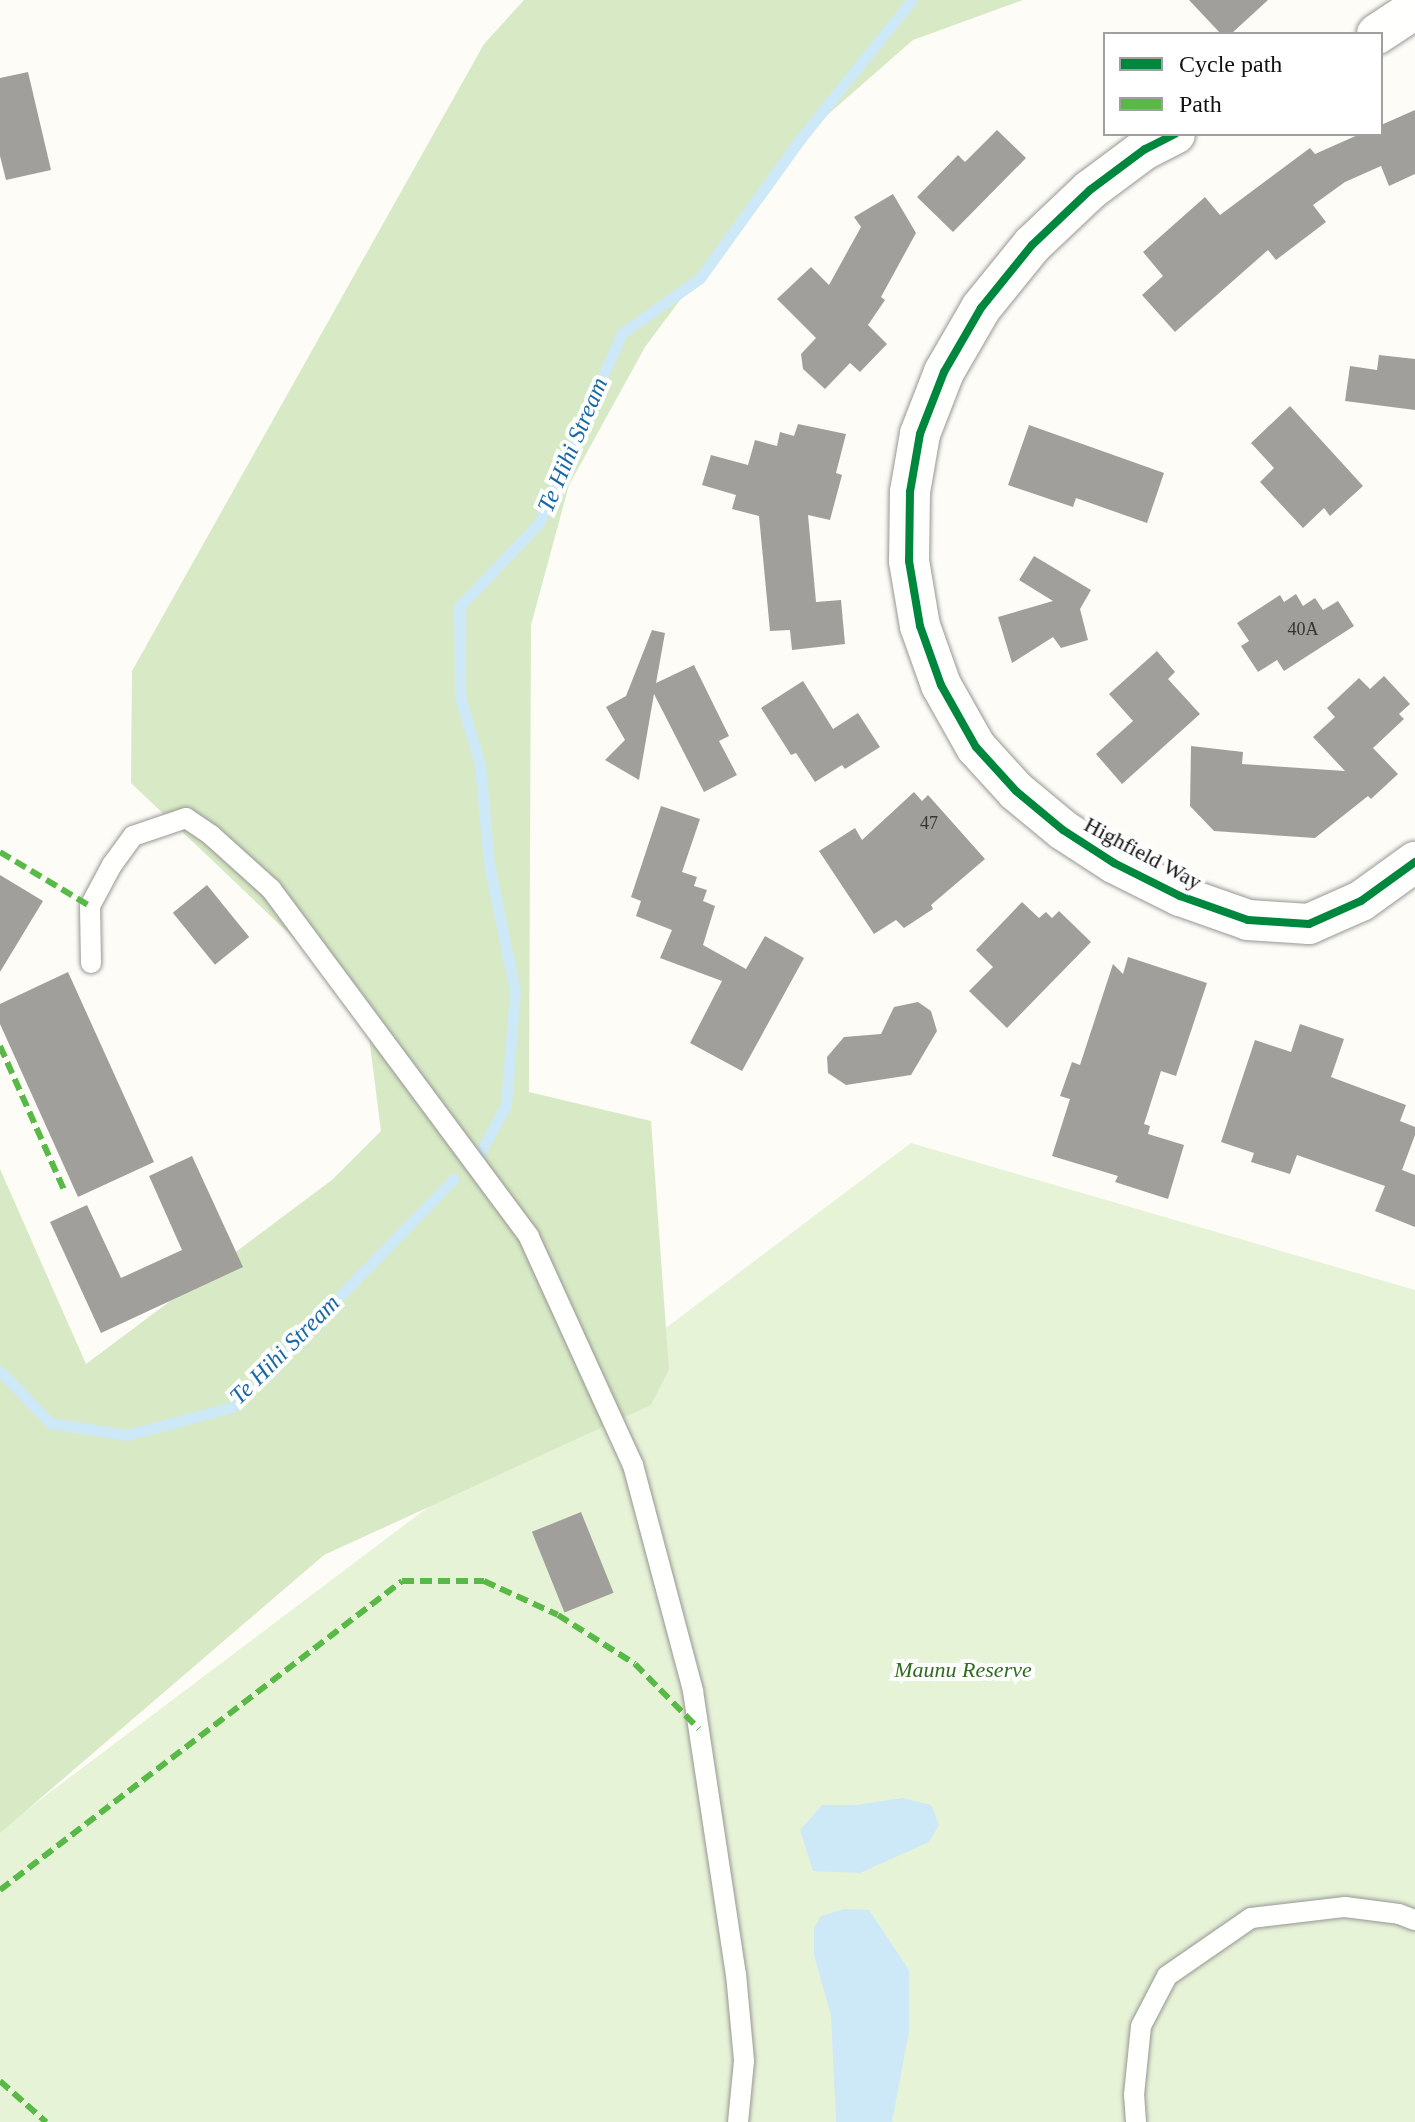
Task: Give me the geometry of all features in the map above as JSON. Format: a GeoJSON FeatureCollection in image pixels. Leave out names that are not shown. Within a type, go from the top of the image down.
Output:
{"type":"FeatureCollection","features":[{"type":"Feature","properties":{"kind":"street"},"geometry":{"type":"LineString","coordinates":[[1380,32],[1415,9]]}},
{"type":"Feature","properties":{"kind":"street","name":"Highfield Way"},"geometry":{"type":"LineString","coordinates":[[1152,139],[1090,190],[1032,245],[981,308],[944,372],[920,434],[910,492],[909,561],[920,626],[941,685],[976,747],[1016,791],[1063,830],[1114,863],[1180,896],[1248,920],[1309,924],[1361,901],[1415,862]]}},
{"type":"Feature","properties":{"kind":"lane"},"geometry":{"type":"LineString","coordinates":[[91,963],[90,906],[112,865],[133,836],[186,818],[211,835],[271,889],[529,1237],[633,1465],[693,1691],[736,1974],[744,2061],[738,2122]]}},
{"type":"Feature","properties":{"kind":"lane"},"geometry":{"type":"LineString","coordinates":[[1136,2122],[1134,2095],[1141,2026],[1167,1976],[1251,1918],[1345,1907],[1399,1914],[1415,1920]]}},
{"type":"Feature","properties":{"kind":"green space"},"geometry":{"type":"Polygon","coordinates":[[[524,0],[1023,0],[913,40],[801,138],[645,347],[569,485],[531,625],[529,1092],[651,1121],[669,1370],[651,1405],[324,1555],[0,1833],[0,1169],[86,1364],[332,1180],[381,1131],[365,1006],[131,783],[132,671],[484,44],[524,0]]]}},
{"type":"Feature","properties":{"kind":"green space","name":"Maunu Reserve"},"geometry":{"type":"Polygon","coordinates":[[[911,1143],[1415,1290],[1415,2122],[0,2122],[0,1830],[911,1143]]]}},
{"type":"Feature","properties":{"kind":"water"},"geometry":{"type":"Polygon","coordinates":[[[903,1798],[931,1805],[939,1825],[929,1842],[860,1873],[813,1871],[800,1830],[822,1805],[856,1805],[903,1798]]]}},
{"type":"Feature","properties":{"kind":"water"},"geometry":{"type":"Polygon","coordinates":[[[844,1909],[869,1910],[909,1970],[909,2031],[892,2122],[836,2122],[831,2015],[814,1955],[814,1929],[821,1916],[844,1909]]]}},
{"type":"Feature","properties":{"kind":"building"},"geometry":{"type":"Polygon","coordinates":[[[1189,0],[1268,0],[1233,32],[1219,32],[1189,0]]]}},
{"type":"Feature","properties":{"kind":"building"},"geometry":{"type":"Polygon","coordinates":[[[28,72],[51,170],[6,180],[0,156],[0,78],[28,72]]]}},
{"type":"Feature","properties":{"kind":"building"},"geometry":{"type":"Polygon","coordinates":[[[1415,110],[1415,174],[1389,186],[1381,166],[1345,182],[1313,205],[1326,222],[1276,260],[1268,250],[1175,332],[1142,295],[1163,276],[1143,252],[1205,197],[1220,215],[1310,148],[1315,154],[1356,136],[1383,136],[1383,124],[1415,110]]]}},
{"type":"Feature","properties":{"kind":"building"},"geometry":{"type":"Polygon","coordinates":[[[997,130],[1026,158],[953,232],[917,197],[958,155],[965,162],[997,130]]]}},
{"type":"Feature","properties":{"kind":"building"},"geometry":{"type":"Polygon","coordinates":[[[893,194],[916,233],[881,297],[885,300],[868,325],[887,344],[860,372],[850,363],[825,389],[803,369],[801,354],[816,338],[777,299],[811,267],[829,285],[861,227],[854,217],[893,194]]]}},
{"type":"Feature","properties":{"kind":"building"},"geometry":{"type":"Polygon","coordinates":[[[1379,355],[1415,359],[1415,410],[1345,401],[1350,366],[1377,370],[1379,355]]]}},
{"type":"Feature","properties":{"kind":"building"},"geometry":{"type":"Polygon","coordinates":[[[1290,406],[1363,486],[1330,516],[1324,508],[1303,528],[1260,482],[1274,468],[1251,443],[1290,406]]]}},
{"type":"Feature","properties":{"kind":"building"},"geometry":{"type":"Polygon","coordinates":[[[798,424],[846,434],[836,473],[842,475],[830,520],[808,515],[816,602],[841,600],[845,644],[792,650],[790,630],[770,631],[759,516],[732,509],[736,495],[702,485],[711,455],[748,465],[755,440],[777,446],[780,432],[794,436],[798,424]]]}},
{"type":"Feature","properties":{"kind":"building"},"geometry":{"type":"Polygon","coordinates":[[[1029,425],[1164,473],[1147,523],[1076,498],[1073,507],[1008,485],[1029,425]]]}},
{"type":"Feature","properties":{"kind":"building"},"geometry":{"type":"Polygon","coordinates":[[[1034,556],[1091,590],[1080,609],[1088,640],[1061,648],[1053,637],[1012,663],[998,617],[1053,601],[1019,580],[1034,556]]]}},
{"type":"Feature","properties":{"kind":"building"},"geometry":{"type":"Polygon","coordinates":[[[1296,594],[1303,606],[1315,598],[1323,610],[1338,601],[1354,626],[1284,671],[1277,660],[1258,672],[1241,646],[1249,641],[1237,623],[1280,595],[1284,602],[1296,594]]]}},
{"type":"Feature","properties":{"kind":"building"},"geometry":{"type":"Polygon","coordinates":[[[652,630],[665,633],[656,683],[694,665],[729,736],[719,741],[737,775],[704,792],[654,694],[639,780],[605,760],[625,740],[606,707],[626,696],[652,630]]]}},
{"type":"Feature","properties":{"kind":"building"},"geometry":{"type":"Polygon","coordinates":[[[1157,651],[1175,672],[1168,679],[1200,714],[1122,784],[1096,754],[1133,721],[1109,694],[1157,651]]]}},
{"type":"Feature","properties":{"kind":"building"},"geometry":{"type":"Polygon","coordinates":[[[1384,676],[1410,704],[1399,714],[1404,719],[1373,748],[1398,774],[1371,799],[1368,796],[1315,838],[1214,831],[1190,806],[1191,746],[1243,752],[1242,764],[1345,771],[1313,737],[1335,717],[1327,708],[1359,678],[1370,689],[1384,676]]]}},
{"type":"Feature","properties":{"kind":"building"},"geometry":{"type":"Polygon","coordinates":[[[803,681],[833,729],[858,713],[880,747],[845,769],[842,765],[815,782],[796,753],[791,755],[761,708],[803,681]]]}},
{"type":"Feature","properties":{"kind":"building"},"geometry":{"type":"Polygon","coordinates":[[[914,792],[922,801],[928,795],[985,859],[931,905],[933,909],[904,928],[896,920],[874,934],[819,851],[855,828],[862,840],[914,792]]]}},
{"type":"Feature","properties":{"kind":"building"},"geometry":{"type":"Polygon","coordinates":[[[661,806],[700,819],[682,872],[697,877],[694,886],[707,890],[703,901],[715,906],[703,945],[746,969],[765,936],[804,958],[742,1071],[690,1043],[722,981],[660,958],[672,930],[636,916],[641,901],[631,897],[661,806]]]}},
{"type":"Feature","properties":{"kind":"building"},"geometry":{"type":"Polygon","coordinates":[[[0,875],[43,901],[0,972],[0,875]]]}},
{"type":"Feature","properties":{"kind":"building"},"geometry":{"type":"Polygon","coordinates":[[[207,885],[249,937],[215,965],[173,913],[207,885]]]}},
{"type":"Feature","properties":{"kind":"building"},"geometry":{"type":"Polygon","coordinates":[[[1022,902],[1039,918],[1046,912],[1052,918],[1059,911],[1091,942],[1007,1028],[969,991],[993,967],[976,950],[1022,902]]]}},
{"type":"Feature","properties":{"kind":"building"},"geometry":{"type":"Polygon","coordinates":[[[1128,957],[1207,983],[1176,1076],[1161,1071],[1144,1124],[1150,1126],[1148,1134],[1184,1145],[1168,1199],[1115,1182],[1118,1176],[1052,1156],[1070,1099],[1060,1096],[1072,1062],[1080,1065],[1113,964],[1123,974],[1128,957]]]}},
{"type":"Feature","properties":{"kind":"building"},"geometry":{"type":"Polygon","coordinates":[[[68,972],[154,1162],[78,1197],[0,1024],[0,1004],[68,972]]]}},
{"type":"Feature","properties":{"kind":"building"},"geometry":{"type":"Polygon","coordinates":[[[918,1002],[931,1011],[937,1031],[911,1075],[846,1085],[828,1073],[827,1057],[844,1037],[881,1034],[894,1007],[918,1002]]]}},
{"type":"Feature","properties":{"kind":"building"},"geometry":{"type":"Polygon","coordinates":[[[1300,1024],[1344,1039],[1331,1077],[1406,1105],[1400,1121],[1415,1127],[1415,1135],[1402,1170],[1415,1175],[1415,1227],[1375,1211],[1385,1186],[1297,1155],[1290,1174],[1251,1162],[1254,1153],[1221,1142],[1255,1040],[1291,1052],[1300,1024]]]}},
{"type":"Feature","properties":{"kind":"building"},"geometry":{"type":"Polygon","coordinates":[[[192,1156],[243,1267],[101,1333],[50,1222],[87,1205],[121,1278],[182,1250],[149,1176],[192,1156]]]}},
{"type":"Feature","properties":{"kind":"building"},"geometry":{"type":"Polygon","coordinates":[[[581,1512],[614,1593],[564,1613],[532,1532],[581,1512]]]}},
{"type":"Feature","properties":{"kind":"waterway","name":"Te Hihi Stream"},"geometry":{"type":"LineString","coordinates":[[480,1153],[506,1105],[515,991],[489,864],[480,765],[460,696],[459,607],[539,523],[621,334],[700,278],[801,138],[912,0]]}},
{"type":"Feature","properties":{"kind":"waterway","name":"Te Hihi Stream"},"geometry":{"type":"LineString","coordinates":[[0,1371],[50,1423],[127,1435],[232,1407],[454,1179]]}},
{"type":"Feature","properties":{"kind":"marked path"},"geometry":{"type":"LineString","coordinates":[[0,852],[90,906]]}},
{"type":"Feature","properties":{"kind":"marked path"},"geometry":{"type":"LineString","coordinates":[[0,1046],[65,1192]]}},
{"type":"Feature","properties":{"kind":"marked path"},"geometry":{"type":"LineString","coordinates":[[0,1890],[402,1581],[484,1581],[558,1615],[635,1664],[699,1729]]}},
{"type":"Feature","properties":{"kind":"marked path"},"geometry":{"type":"LineString","coordinates":[[0,2081],[46,2122]]}},
{"type":"Feature","properties":{"kind":"cycle path"},"geometry":{"type":"LineString","coordinates":[[1171,136],[1145,149],[1090,190],[1032,245],[981,308],[944,372],[920,434],[910,492],[909,561],[920,626],[941,685],[976,747],[1016,791],[1063,830],[1114,863],[1180,896],[1248,920],[1309,924],[1361,901],[1415,862]]}}]}
